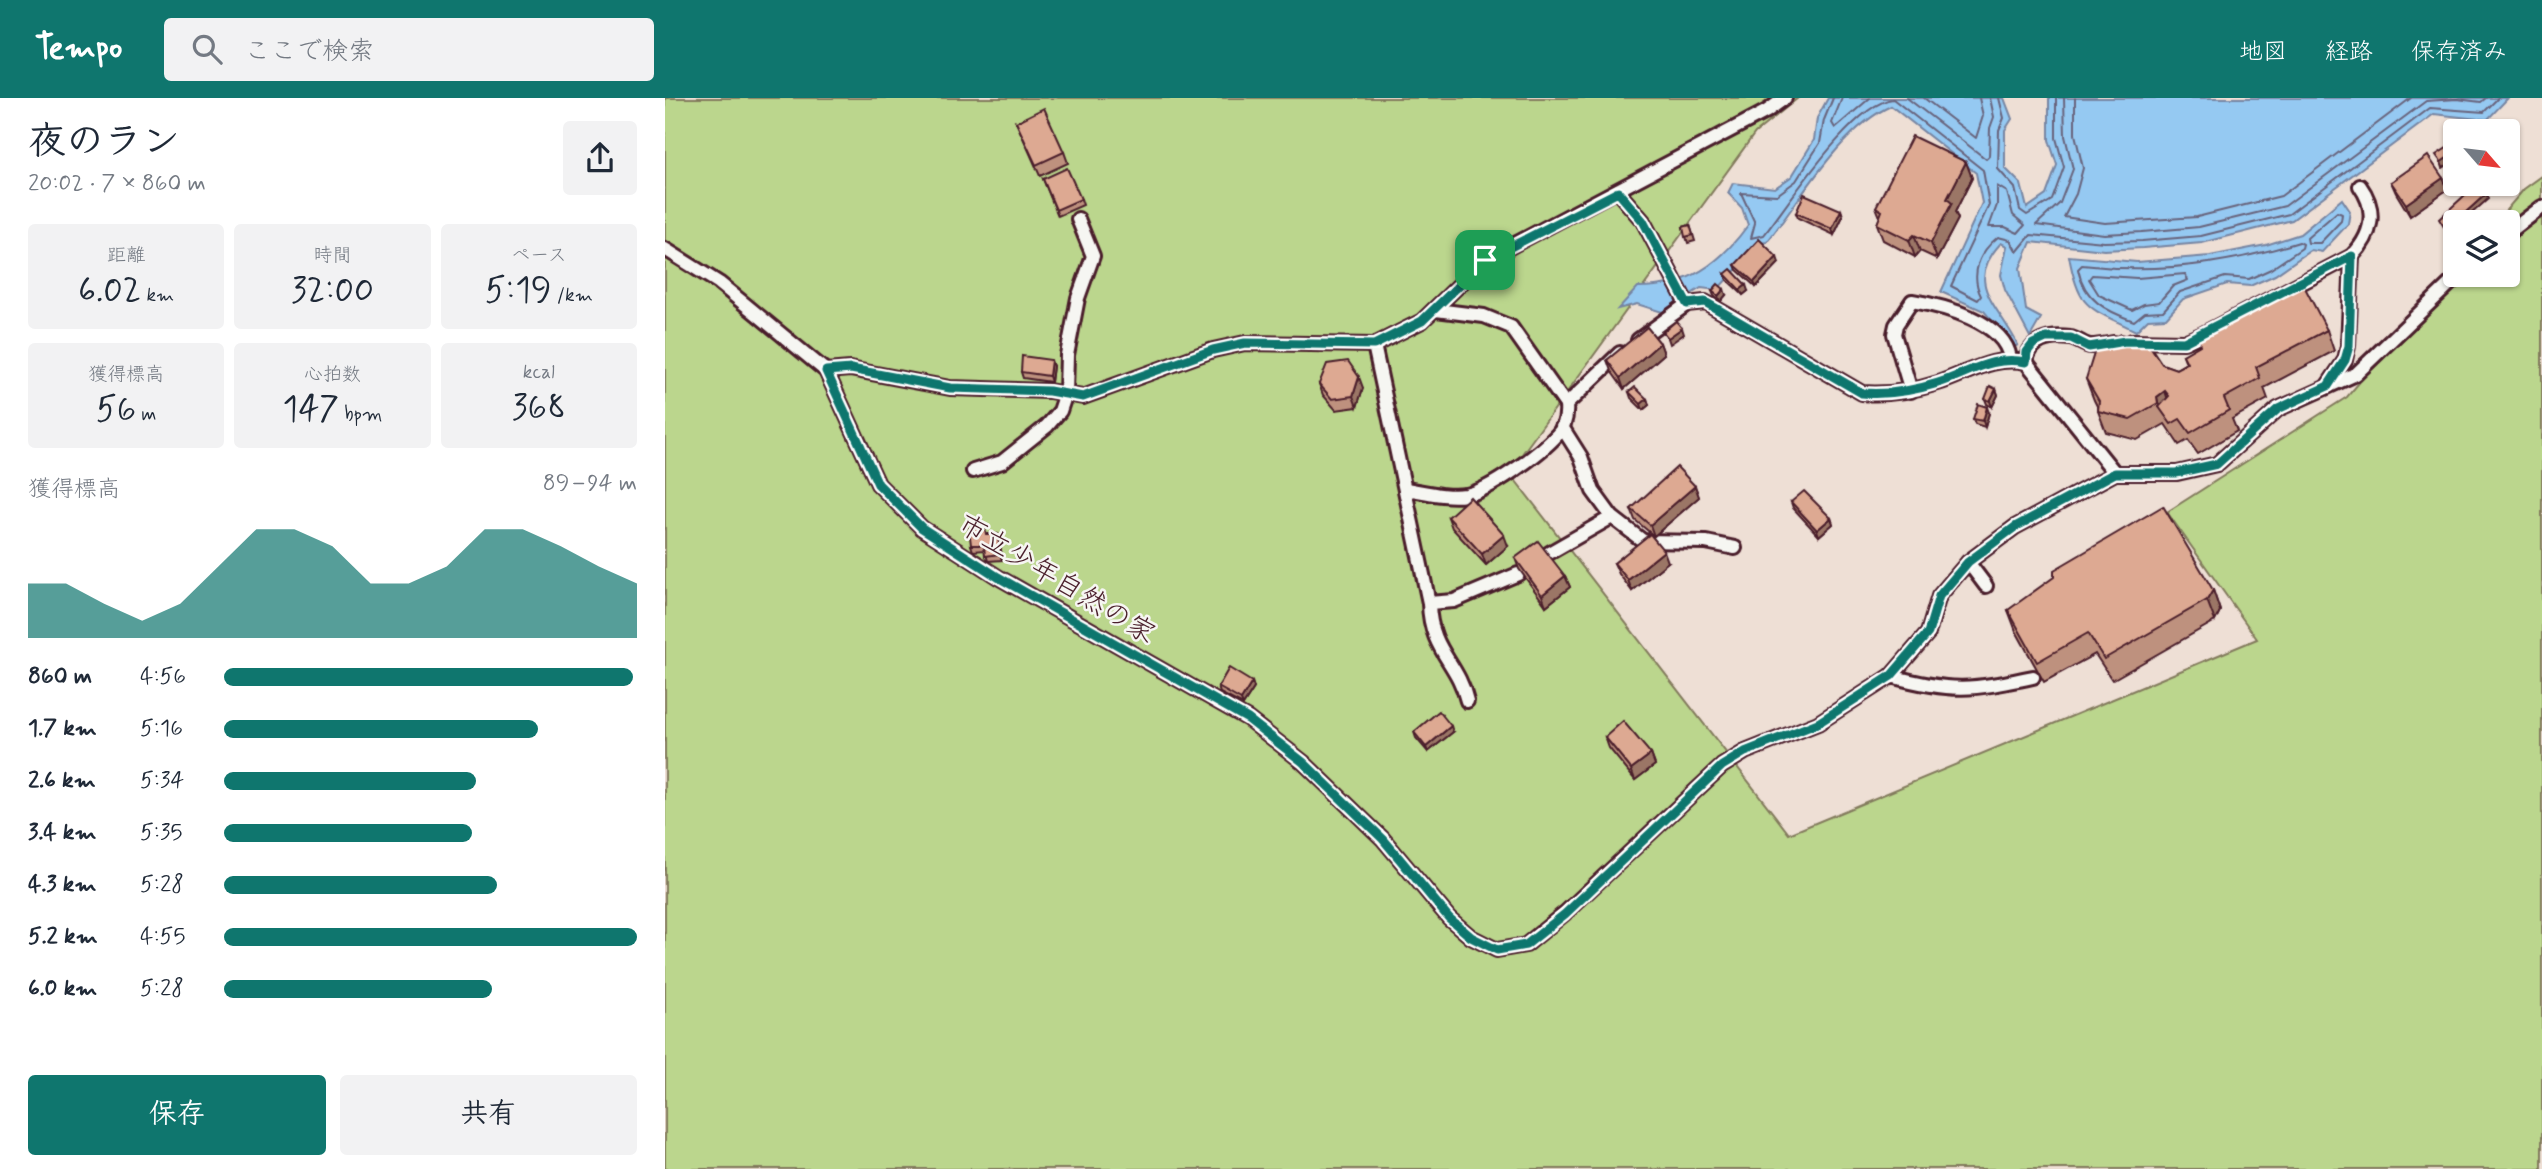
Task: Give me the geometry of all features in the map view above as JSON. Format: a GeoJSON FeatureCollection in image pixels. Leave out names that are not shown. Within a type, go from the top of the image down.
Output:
{"type":"FeatureCollection","features":[{"type":"Feature","properties":{"kind":"lane"},"geometry":{"type":"LineString","coordinates":[[826,371],[851,369],[950,388],[1066,393],[1083,397],[1213,350],[1245,343],[1374,345],[1422,321],[1485,260],[1618,192],[1767,111],[1785,98]]}},
{"type":"Feature","properties":{"kind":"lane"},"geometry":{"type":"LineString","coordinates":[[2026,362],[2027,352],[2033,344],[2046,338],[2071,338],[2089,347],[2125,341],[2184,342],[2352,256],[2364,243],[2372,223],[2366,195],[2360,186]]}},
{"type":"Feature","properties":{"kind":"lane"},"geometry":{"type":"LineString","coordinates":[[1618,192],[1643,221],[1687,304]]}},
{"type":"Feature","properties":{"kind":"lane"},"geometry":{"type":"LineString","coordinates":[[2520,224],[2542,207]]}},
{"type":"Feature","properties":{"kind":"lane"},"geometry":{"type":"LineString","coordinates":[[973,471],[1002,462],[1047,426],[1061,411],[1066,393],[1067,355],[1078,298],[1093,256],[1078,219]]}},
{"type":"Feature","properties":{"kind":"lane","name":"市立少年自然の家"},"geometry":{"type":"LineString","coordinates":[[665,248],[719,283],[826,371],[878,484],[922,528],[998,577],[1248,719],[1303,762],[1383,839],[1449,918],[1471,937],[1497,950],[1526,945],[1565,914],[1722,766],[1745,752],[1818,723],[1891,676],[1928,633],[1939,596],[1968,562],[2015,527],[2115,473],[2176,473],[2217,464],[2278,409],[2356,374],[2447,287]]}},
{"type":"Feature","properties":{"kind":"lane"},"geometry":{"type":"LineString","coordinates":[[2328,386],[2345,360],[2349,346],[2352,256]]}},
{"type":"Feature","properties":{"kind":"lane"},"geometry":{"type":"LineString","coordinates":[[1911,391],[1894,334],[1896,326],[1915,296],[1977,320],[2009,351],[2010,359]]}},
{"type":"Feature","properties":{"kind":"lane"},"geometry":{"type":"LineString","coordinates":[[1566,405],[1623,350],[1687,304],[1705,302],[1862,393],[1883,395],[1911,391],[1940,383],[1985,363],[2010,359],[2026,362],[2115,473]]}},
{"type":"Feature","properties":{"kind":"lane"},"geometry":{"type":"LineString","coordinates":[[1406,489],[1441,495],[1465,495],[1488,489],[1558,435],[1567,418],[1566,405],[1511,327],[1484,316],[1436,310]]}},
{"type":"Feature","properties":{"kind":"lane"},"geometry":{"type":"LineString","coordinates":[[1374,345],[1429,603],[1430,627],[1450,667],[1464,687],[1467,701]]}},
{"type":"Feature","properties":{"kind":"lane"},"geometry":{"type":"LineString","coordinates":[[1562,427],[1581,457],[1593,491],[1612,517],[1643,541],[1706,542],[1735,548]]}},
{"type":"Feature","properties":{"kind":"lane"},"geometry":{"type":"LineString","coordinates":[[1549,553],[1612,517]]}},
{"type":"Feature","properties":{"kind":"lane"},"geometry":{"type":"LineString","coordinates":[[1968,562],[1986,586]]}},
{"type":"Feature","properties":{"kind":"lane"},"geometry":{"type":"LineString","coordinates":[[1429,603],[1454,601],[1518,574]]}},
{"type":"Feature","properties":{"kind":"lane"},"geometry":{"type":"LineString","coordinates":[[1891,676],[1936,688],[1973,690],[2033,677]]}},
{"type":"Feature","properties":{"kind":"green space"},"geometry":{"type":"Polygon","coordinates":[[[665,98],[1798,98],[1755,133],[1509,472],[1789,834],[2257,639],[2167,512],[2347,397],[2443,284],[2443,287],[2520,287],[2520,210],[2506,210],[2524,189],[2542,176],[2542,1169],[665,1169],[665,98]]]}},
{"type":"Feature","properties":{"kind":"water"},"geometry":{"type":"Polygon","coordinates":[[[1828,98],[2004,98],[2012,119],[2005,130],[2005,168],[2021,184],[2027,208],[2046,195],[2057,165],[2049,140],[2049,98],[2508,98],[2488,119],[2434,114],[2292,220],[2202,243],[2143,248],[2104,250],[2031,242],[2020,268],[2026,310],[2041,318],[2030,337],[2005,290],[2001,275],[2007,246],[2001,243],[1990,257],[1984,282],[1994,306],[2018,345],[2014,347],[1984,311],[1941,292],[1982,203],[1976,173],[1891,106],[1855,130],[1823,166],[1767,242],[1761,243],[1717,290],[1701,288],[1662,312],[1637,304],[1618,309],[1638,287],[1656,286],[1687,278],[1714,262],[1726,251],[1748,225],[1742,208],[1728,193],[1733,183],[1775,188],[1792,176],[1814,140],[1817,118],[1828,98]]]}},
{"type":"Feature","properties":{"kind":"water"},"geometry":{"type":"Polygon","coordinates":[[[2342,199],[2350,211],[2348,224],[2322,252],[2311,250],[2275,275],[2250,286],[2227,284],[2183,299],[2166,318],[2148,319],[2136,331],[2097,311],[2082,298],[2077,288],[2069,256],[2137,262],[2210,256],[2266,245],[2300,234],[2342,199]]]}},
{"type":"Feature","properties":{"kind":"building"},"geometry":{"type":"Polygon","coordinates":[[[1044,108],[1064,152],[1036,165],[1016,122],[1044,108]]]}},
{"type":"Feature","properties":{"kind":"building"},"geometry":{"type":"Polygon","coordinates":[[[1912,136],[1966,162],[1947,199],[1952,203],[1931,243],[1914,235],[1909,240],[1877,224],[1882,211],[1876,207],[1912,136]]]}},
{"type":"Feature","properties":{"kind":"building"},"geometry":{"type":"Polygon","coordinates":[[[2443,150],[2443,161],[2441,162],[2436,155],[2443,150]]]}},
{"type":"Feature","properties":{"kind":"building"},"geometry":{"type":"Polygon","coordinates":[[[2428,156],[2443,178],[2406,204],[2391,182],[2428,156]]]}},
{"type":"Feature","properties":{"kind":"building"},"geometry":{"type":"Polygon","coordinates":[[[1067,168],[1081,199],[1056,210],[1043,179],[1067,168]]]}},
{"type":"Feature","properties":{"kind":"building"},"geometry":{"type":"Polygon","coordinates":[[[1804,194],[1841,210],[1832,229],[1796,213],[1804,194]]]}},
{"type":"Feature","properties":{"kind":"building"},"geometry":{"type":"Polygon","coordinates":[[[2464,196],[2484,196],[2468,210],[2449,210],[2464,196]]]}},
{"type":"Feature","properties":{"kind":"building"},"geometry":{"type":"Polygon","coordinates":[[[1690,225],[1693,235],[1685,237],[1683,227],[1690,225]]]}},
{"type":"Feature","properties":{"kind":"building"},"geometry":{"type":"Polygon","coordinates":[[[1759,239],[1777,257],[1754,282],[1735,265],[1759,239]]]}},
{"type":"Feature","properties":{"kind":"building"},"geometry":{"type":"Polygon","coordinates":[[[1731,269],[1746,285],[1740,290],[1725,274],[1731,269]]]}},
{"type":"Feature","properties":{"kind":"building"},"geometry":{"type":"Polygon","coordinates":[[[2302,282],[2327,330],[2256,367],[2260,378],[2224,398],[2229,410],[2190,433],[2180,419],[2171,424],[2159,407],[2169,396],[2165,391],[2157,397],[2158,403],[2130,419],[2098,411],[2099,401],[2086,379],[2096,347],[2121,334],[2146,340],[2162,364],[2176,369],[2187,363],[2183,355],[2200,345],[2198,338],[2302,282]]]}},
{"type":"Feature","properties":{"kind":"building"},"geometry":{"type":"Polygon","coordinates":[[[1718,284],[1724,289],[1718,296],[1712,291],[1718,284]]]}},
{"type":"Feature","properties":{"kind":"building"},"geometry":{"type":"Polygon","coordinates":[[[1676,321],[1682,328],[1668,338],[1663,332],[1676,321]]]}},
{"type":"Feature","properties":{"kind":"building"},"geometry":{"type":"Polygon","coordinates":[[[1647,327],[1660,343],[1620,378],[1607,360],[1647,327]]]}},
{"type":"Feature","properties":{"kind":"building"},"geometry":{"type":"Polygon","coordinates":[[[1022,356],[1051,360],[1049,376],[1021,372],[1022,356]]]}},
{"type":"Feature","properties":{"kind":"building"},"geometry":{"type":"Polygon","coordinates":[[[1348,361],[1359,377],[1353,396],[1332,399],[1319,384],[1327,364],[1348,361]]]}},
{"type":"Feature","properties":{"kind":"building"},"geometry":{"type":"Polygon","coordinates":[[[1990,386],[1996,389],[1990,401],[1985,399],[1990,386]]]}},
{"type":"Feature","properties":{"kind":"building"},"geometry":{"type":"Polygon","coordinates":[[[1635,387],[1647,399],[1641,404],[1629,392],[1635,387]]]}},
{"type":"Feature","properties":{"kind":"building"},"geometry":{"type":"Polygon","coordinates":[[[1978,404],[1987,407],[1983,421],[1973,419],[1978,404]]]}},
{"type":"Feature","properties":{"kind":"building"},"geometry":{"type":"Polygon","coordinates":[[[1677,467],[1695,486],[1650,525],[1631,509],[1677,467]]]}},
{"type":"Feature","properties":{"kind":"building"},"geometry":{"type":"Polygon","coordinates":[[[1804,491],[1831,518],[1817,530],[1791,502],[1804,491]]]}},
{"type":"Feature","properties":{"kind":"building"},"geometry":{"type":"Polygon","coordinates":[[[1470,497],[1504,535],[1482,554],[1448,517],[1470,497]]]}},
{"type":"Feature","properties":{"kind":"building"},"geometry":{"type":"Polygon","coordinates":[[[2163,506],[2213,590],[2207,600],[2104,659],[2088,633],[2037,662],[2008,610],[2054,577],[2054,570],[2163,506]]]}},
{"type":"Feature","properties":{"kind":"building"},"geometry":{"type":"Polygon","coordinates":[[[969,528],[985,528],[986,534],[998,534],[1000,554],[985,556],[984,545],[971,545],[969,528]]]}},
{"type":"Feature","properties":{"kind":"building"},"geometry":{"type":"Polygon","coordinates":[[[1650,534],[1664,551],[1628,580],[1614,563],[1650,534]]]}},
{"type":"Feature","properties":{"kind":"building"},"geometry":{"type":"Polygon","coordinates":[[[1538,541],[1565,576],[1542,595],[1515,558],[1538,541]]]}},
{"type":"Feature","properties":{"kind":"building"},"geometry":{"type":"Polygon","coordinates":[[[1229,668],[1252,682],[1241,700],[1218,687],[1229,668]]]}},
{"type":"Feature","properties":{"kind":"building"},"geometry":{"type":"Polygon","coordinates":[[[1439,711],[1451,726],[1426,747],[1414,732],[1439,711]]]}},
{"type":"Feature","properties":{"kind":"building"},"geometry":{"type":"Polygon","coordinates":[[[1623,721],[1651,754],[1631,769],[1605,737],[1623,721]]]}},
{"type":"Feature","properties":{"kind":"route"},"geometry":{"type":"LineString","coordinates":[[1618,192],[1643,221],[1687,304],[1705,302],[1862,393],[1883,395],[1911,391],[1940,383],[1985,363],[2010,359],[2026,362],[2027,352],[2033,344],[2046,338],[2071,338],[2089,347],[2125,341],[2184,342],[2352,256],[2349,346],[2345,360],[2328,386],[2278,409],[2217,464],[2176,473],[2115,473],[2015,527],[1968,562],[1939,596],[1928,633],[1891,676],[1818,723],[1745,752],[1722,766],[1565,914],[1526,945],[1497,950],[1471,937],[1449,918],[1383,839],[1303,762],[1248,719],[998,577],[922,528],[878,484],[826,371],[851,369],[950,388],[1049,391],[1083,397],[1213,350],[1245,343],[1374,345],[1422,321],[1485,260],[1618,192]]}}]}
